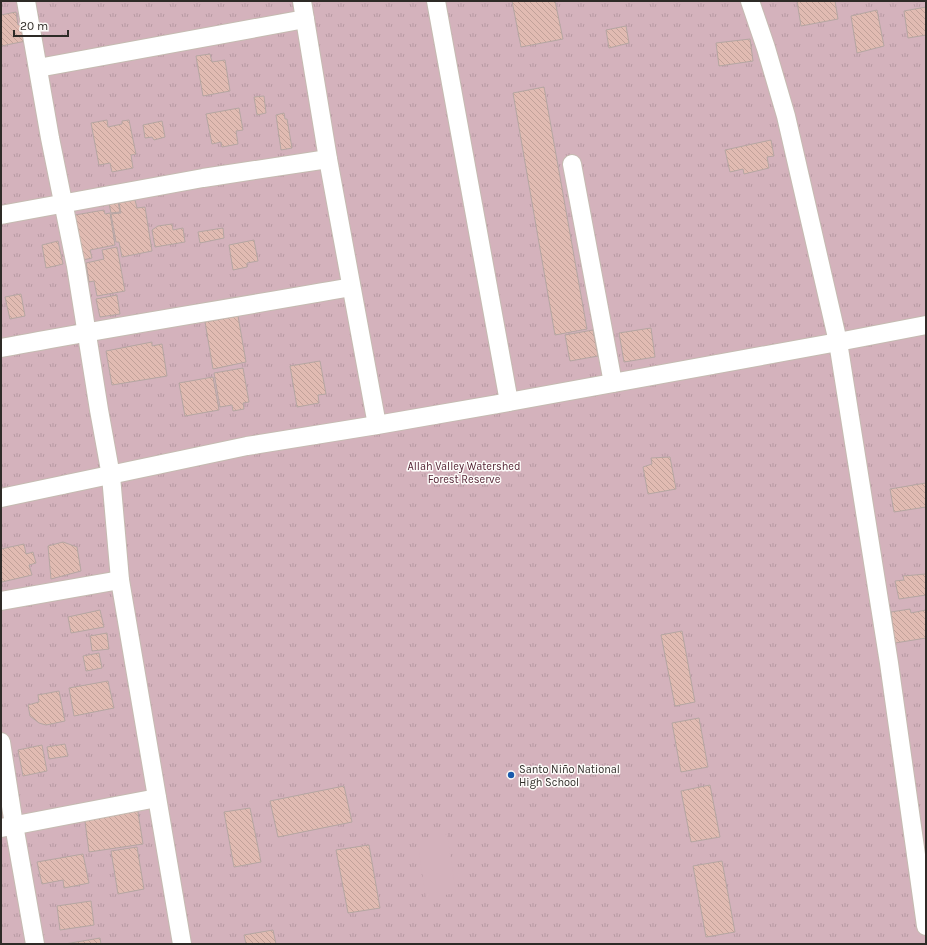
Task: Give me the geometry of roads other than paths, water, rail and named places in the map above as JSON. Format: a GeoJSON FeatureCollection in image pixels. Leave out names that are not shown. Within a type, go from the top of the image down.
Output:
{"type":"FeatureCollection","features":[{"type":"Feature","properties":{"kind":"street"},"geometry":{"type":"LineString","coordinates":[[26,1],[50,138],[76,266],[111,476],[120,580],[182,944]]}},
{"type":"Feature","properties":{"kind":"street"},"geometry":{"type":"LineString","coordinates":[[302,1],[328,159],[377,425]]}},
{"type":"Feature","properties":{"kind":"street"},"geometry":{"type":"LineString","coordinates":[[436,1],[509,402]]}},
{"type":"Feature","properties":{"kind":"street"},"geometry":{"type":"LineString","coordinates":[[750,1],[766,48],[786,116],[838,342],[890,663],[926,926]]}},
{"type":"Feature","properties":{"kind":"street"},"geometry":{"type":"LineString","coordinates":[[38,68],[305,19]]}},
{"type":"Feature","properties":{"kind":"street"},"geometry":{"type":"LineString","coordinates":[[1,215],[204,178],[328,159]]}},
{"type":"Feature","properties":{"kind":"street"},"geometry":{"type":"LineString","coordinates":[[572,164],[613,383]]}},
{"type":"Feature","properties":{"kind":"street"},"geometry":{"type":"LineString","coordinates":[[1,348],[351,287]]}},
{"type":"Feature","properties":{"kind":"street"},"geometry":{"type":"LineString","coordinates":[[1,498],[111,476],[247,446],[509,402],[926,325]]}},
{"type":"Feature","properties":{"kind":"street"},"geometry":{"type":"LineString","coordinates":[[1,601],[120,580]]}},
{"type":"Feature","properties":{"kind":"street"},"geometry":{"type":"LineString","coordinates":[[1,742],[7,826],[35,944]]}},
{"type":"Feature","properties":{"kind":"street"},"geometry":{"type":"LineString","coordinates":[[7,826],[156,798]]}},
{"type":"Feature","properties":{"kind":"place","name":"Santo Niño National High School"},"geometry":{"type":"Point","coordinates":[511,775]}},
{"type":"Feature","properties":{"kind":"park label","name":"Allah Valley Watershed Forest Reserve"},"geometry":{"type":"Point","coordinates":[464,472]}}]}
